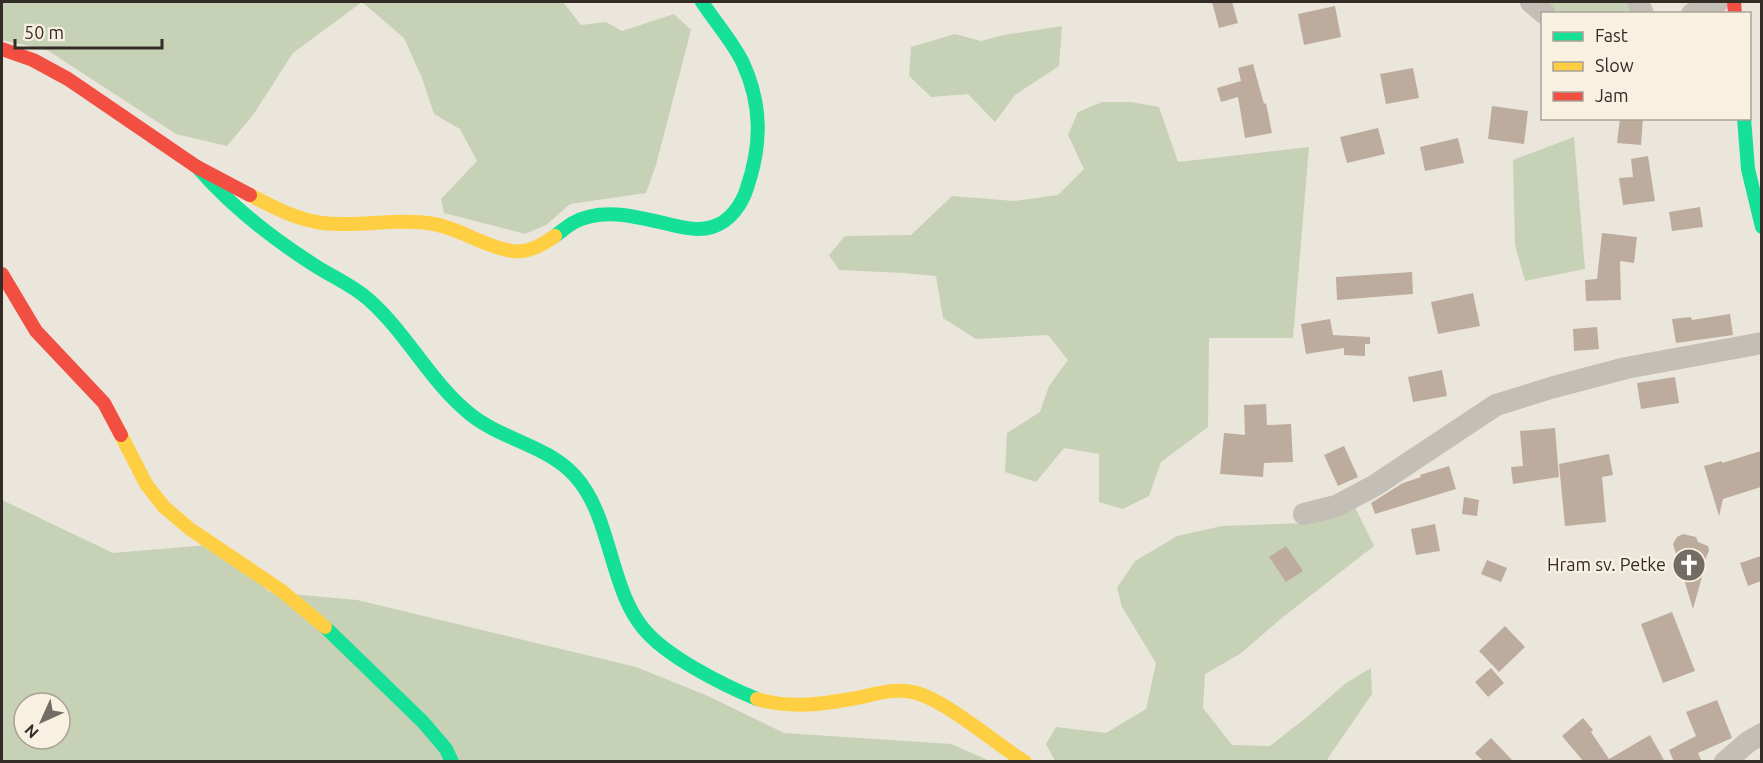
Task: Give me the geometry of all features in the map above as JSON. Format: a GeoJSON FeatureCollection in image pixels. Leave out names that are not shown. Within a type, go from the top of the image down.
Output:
{"type":"FeatureCollection","features":[{"type":"Feature","properties":{"kind":"street"},"geometry":{"type":"LineString","coordinates":[[2,49],[33,60],[68,79],[197,167],[287,214],[321,224],[412,221],[437,225],[491,245],[514,250],[537,248],[574,222],[600,214],[636,218],[690,229],[712,226],[729,218],[743,200],[759,135],[754,92],[742,61],[702,2]]}},
{"type":"Feature","properties":{"kind":"street"},"geometry":{"type":"LineString","coordinates":[[1531,2],[1543,12]]}},
{"type":"Feature","properties":{"kind":"street"},"geometry":{"type":"LineString","coordinates":[[1696,12],[1718,2]]}},
{"type":"Feature","properties":{"kind":"street"},"geometry":{"type":"LineString","coordinates":[[1744,120],[1748,169],[1761,227]]}},
{"type":"Feature","properties":{"kind":"street"},"geometry":{"type":"LineString","coordinates":[[197,167],[211,184],[275,238],[306,261],[366,298],[397,328],[445,389],[476,420],[504,437],[537,449],[558,461],[576,477],[593,501],[630,606],[643,628],[663,647],[745,695],[776,706],[814,705],[891,691],[916,693],[945,707],[1025,762]]}},
{"type":"Feature","properties":{"kind":"street"},"geometry":{"type":"LineString","coordinates":[[2,274],[36,332],[104,403],[146,484],[164,507],[190,529],[282,591],[317,619],[423,722],[446,749],[453,762]]}},
{"type":"Feature","properties":{"kind":"street"},"geometry":{"type":"LineString","coordinates":[[1304,514],[1336,506],[1374,486],[1496,405],[1626,368],[1761,343]]}},
{"type":"Feature","properties":{"kind":"street"},"geometry":{"type":"LineString","coordinates":[[1725,762],[1761,734]]}},
{"type":"Feature","properties":{"kind":"green space"},"geometry":{"type":"Polygon","coordinates":[[[2,2],[362,2],[293,53],[253,115],[227,146],[176,134],[47,50],[2,40],[2,2]]]}},
{"type":"Feature","properties":{"kind":"green space"},"geometry":{"type":"Polygon","coordinates":[[[362,2],[563,2],[581,25],[606,22],[622,31],[674,14],[691,30],[656,165],[646,193],[570,204],[546,225],[525,234],[444,213],[441,199],[477,161],[460,129],[434,114],[422,78],[404,38],[362,2]]]}},
{"type":"Feature","properties":{"kind":"green space"},"geometry":{"type":"Polygon","coordinates":[[[1544,2],[1629,2],[1634,12],[1559,12],[1544,2]]]}},
{"type":"Feature","properties":{"kind":"green space"},"geometry":{"type":"Polygon","coordinates":[[[1062,26],[1059,66],[1015,95],[995,122],[968,94],[931,97],[909,76],[911,47],[955,34],[981,41],[1062,26]]]}},
{"type":"Feature","properties":{"kind":"green space"},"geometry":{"type":"Polygon","coordinates":[[[1102,102],[1131,102],[1159,107],[1178,162],[1309,147],[1293,338],[1209,338],[1208,427],[1161,462],[1149,496],[1123,509],[1099,502],[1099,454],[1064,448],[1036,482],[1005,472],[1007,433],[1040,412],[1049,386],[1068,360],[1048,335],[976,339],[943,318],[936,276],[839,270],[829,255],[845,236],[911,235],[952,196],[1014,201],[1058,195],[1084,169],[1068,135],[1078,112],[1102,102]]]}},
{"type":"Feature","properties":{"kind":"green space"},"geometry":{"type":"Polygon","coordinates":[[[1574,137],[1585,269],[1525,281],[1515,245],[1513,160],[1574,137]]]}},
{"type":"Feature","properties":{"kind":"green space"},"geometry":{"type":"Polygon","coordinates":[[[2,500],[113,553],[220,544],[269,592],[357,600],[636,667],[708,696],[784,733],[951,744],[990,761],[2,761],[2,500]]]}},
{"type":"Feature","properties":{"kind":"green space"},"geometry":{"type":"Polygon","coordinates":[[[1354,505],[1374,546],[1283,617],[1240,654],[1205,674],[1203,708],[1232,745],[1270,746],[1346,683],[1371,668],[1372,694],[1328,761],[1055,761],[1046,744],[1056,727],[1106,733],[1146,709],[1156,663],[1122,607],[1117,588],[1135,561],[1177,536],[1222,526],[1307,523],[1354,505]]]}},
{"type":"Feature","properties":{"kind":"building"},"geometry":{"type":"Polygon","coordinates":[[[1212,2],[1232,2],[1238,23],[1219,28],[1212,2]]]}},
{"type":"Feature","properties":{"kind":"building"},"geometry":{"type":"Polygon","coordinates":[[[1335,6],[1341,37],[1304,45],[1298,14],[1335,6]]]}},
{"type":"Feature","properties":{"kind":"building"},"geometry":{"type":"Polygon","coordinates":[[[1253,64],[1264,104],[1266,103],[1272,133],[1245,138],[1238,97],[1221,102],[1217,88],[1241,81],[1238,68],[1253,64]]]}},
{"type":"Feature","properties":{"kind":"building"},"geometry":{"type":"Polygon","coordinates":[[[1413,68],[1419,98],[1386,104],[1380,74],[1413,68]]]}},
{"type":"Feature","properties":{"kind":"building"},"geometry":{"type":"Polygon","coordinates":[[[1492,106],[1528,111],[1524,144],[1488,139],[1492,106]]]}},
{"type":"Feature","properties":{"kind":"building"},"geometry":{"type":"Polygon","coordinates":[[[1620,120],[1643,120],[1641,145],[1617,143],[1620,120]]]}},
{"type":"Feature","properties":{"kind":"building"},"geometry":{"type":"Polygon","coordinates":[[[1378,128],[1385,154],[1347,163],[1340,137],[1378,128]]]}},
{"type":"Feature","properties":{"kind":"building"},"geometry":{"type":"Polygon","coordinates":[[[1458,138],[1464,163],[1425,171],[1420,147],[1458,138]]]}},
{"type":"Feature","properties":{"kind":"building"},"geometry":{"type":"Polygon","coordinates":[[[1648,156],[1655,201],[1623,205],[1619,178],[1633,177],[1631,159],[1648,156]]]}},
{"type":"Feature","properties":{"kind":"building"},"geometry":{"type":"Polygon","coordinates":[[[1700,207],[1703,227],[1672,231],[1669,212],[1700,207]]]}},
{"type":"Feature","properties":{"kind":"building"},"geometry":{"type":"Polygon","coordinates":[[[1602,233],[1637,237],[1634,263],[1620,261],[1621,300],[1586,301],[1585,280],[1597,279],[1602,233]]]}},
{"type":"Feature","properties":{"kind":"building"},"geometry":{"type":"Polygon","coordinates":[[[1412,272],[1413,294],[1337,300],[1336,277],[1412,272]]]}},
{"type":"Feature","properties":{"kind":"building"},"geometry":{"type":"Polygon","coordinates":[[[1473,293],[1480,326],[1438,334],[1431,302],[1473,293]]]}},
{"type":"Feature","properties":{"kind":"building"},"geometry":{"type":"Polygon","coordinates":[[[1730,314],[1733,335],[1676,343],[1672,319],[1691,317],[1692,320],[1730,314]]]}},
{"type":"Feature","properties":{"kind":"building"},"geometry":{"type":"Polygon","coordinates":[[[1330,319],[1333,335],[1370,337],[1370,344],[1365,344],[1365,356],[1344,355],[1344,348],[1306,354],[1301,324],[1330,319]]]}},
{"type":"Feature","properties":{"kind":"building"},"geometry":{"type":"Polygon","coordinates":[[[1597,327],[1599,349],[1574,351],[1573,329],[1597,327]]]}},
{"type":"Feature","properties":{"kind":"building"},"geometry":{"type":"Polygon","coordinates":[[[1442,370],[1447,396],[1413,402],[1408,377],[1442,370]]]}},
{"type":"Feature","properties":{"kind":"building"},"geometry":{"type":"Polygon","coordinates":[[[1675,377],[1679,403],[1641,409],[1637,383],[1675,377]]]}},
{"type":"Feature","properties":{"kind":"building"},"geometry":{"type":"Polygon","coordinates":[[[1266,404],[1267,425],[1291,424],[1293,462],[1264,463],[1263,477],[1220,474],[1224,433],[1245,435],[1244,405],[1266,404]]]}},
{"type":"Feature","properties":{"kind":"building"},"geometry":{"type":"Polygon","coordinates":[[[1555,428],[1559,477],[1513,484],[1511,467],[1523,466],[1520,431],[1555,428]]]}},
{"type":"Feature","properties":{"kind":"building"},"geometry":{"type":"Polygon","coordinates":[[[1344,446],[1358,477],[1338,486],[1324,455],[1344,446]]]}},
{"type":"Feature","properties":{"kind":"building"},"geometry":{"type":"Polygon","coordinates":[[[1761,451],[1761,487],[1723,499],[1719,516],[1704,466],[1761,451]]]}},
{"type":"Feature","properties":{"kind":"building"},"geometry":{"type":"Polygon","coordinates":[[[1609,454],[1613,475],[1602,477],[1606,522],[1565,526],[1559,464],[1609,454]]]}},
{"type":"Feature","properties":{"kind":"building"},"geometry":{"type":"Polygon","coordinates":[[[1449,466],[1456,489],[1375,514],[1371,503],[1403,483],[1449,466]]]}},
{"type":"Feature","properties":{"kind":"building"},"geometry":{"type":"Polygon","coordinates":[[[1464,497],[1479,500],[1477,516],[1462,514],[1464,497]]]}},
{"type":"Feature","properties":{"kind":"building"},"geometry":{"type":"Polygon","coordinates":[[[1435,524],[1440,551],[1416,555],[1411,529],[1435,524]]]}},
{"type":"Feature","properties":{"kind":"building","name":"Hram sv. Petke"},"geometry":{"type":"Polygon","coordinates":[[[1683,534],[1696,537],[1698,542],[1708,546],[1709,551],[1704,562],[1705,566],[1693,609],[1683,576],[1674,567],[1673,561],[1677,557],[1673,544],[1677,537],[1683,534]]]}},
{"type":"Feature","properties":{"kind":"building"},"geometry":{"type":"Polygon","coordinates":[[[1286,546],[1303,571],[1286,582],[1269,557],[1286,546]]]}},
{"type":"Feature","properties":{"kind":"building"},"geometry":{"type":"Polygon","coordinates":[[[1761,556],[1761,581],[1748,586],[1740,563],[1761,556]]]}},
{"type":"Feature","properties":{"kind":"building"},"geometry":{"type":"Polygon","coordinates":[[[1487,560],[1507,568],[1501,582],[1481,574],[1487,560]]]}},
{"type":"Feature","properties":{"kind":"building"},"geometry":{"type":"Polygon","coordinates":[[[1672,612],[1695,671],[1663,683],[1641,624],[1672,612]]]}},
{"type":"Feature","properties":{"kind":"building"},"geometry":{"type":"Polygon","coordinates":[[[1505,626],[1525,647],[1499,672],[1479,651],[1505,626]]]}},
{"type":"Feature","properties":{"kind":"building"},"geometry":{"type":"Polygon","coordinates":[[[1491,668],[1504,683],[1488,697],[1475,682],[1491,668]]]}},
{"type":"Feature","properties":{"kind":"building"},"geometry":{"type":"Polygon","coordinates":[[[1717,700],[1732,738],[1698,753],[1702,762],[1674,762],[1669,750],[1696,736],[1686,712],[1717,700]]]}},
{"type":"Feature","properties":{"kind":"building"},"geometry":{"type":"Polygon","coordinates":[[[1583,718],[1593,730],[1591,732],[1609,759],[1650,735],[1665,762],[1584,762],[1562,736],[1583,718]]]}},
{"type":"Feature","properties":{"kind":"building"},"geometry":{"type":"Polygon","coordinates":[[[1491,738],[1514,762],[1484,762],[1475,753],[1491,738]]]}},
{"type":"Feature","properties":{"kind":"traffic: fast"},"geometry":{"type":"LineString","coordinates":[[555,236],[571,224],[585,218],[609,214],[687,228],[707,228],[718,225],[730,217],[742,200],[752,172],[757,140],[757,109],[754,94],[739,55],[702,2]]}},
{"type":"Feature","properties":{"kind":"traffic: fast"},"geometry":{"type":"LineString","coordinates":[[1744,120],[1748,169],[1762,227]]}},
{"type":"Feature","properties":{"kind":"traffic: fast"},"geometry":{"type":"LineString","coordinates":[[197,167],[236,207],[265,231],[295,253],[368,299],[395,327],[443,387],[470,414],[496,430],[551,457],[575,476],[594,505],[618,579],[633,613],[643,628],[653,639],[680,659],[712,678],[757,699]]}},
{"type":"Feature","properties":{"kind":"traffic: fast"},"geometry":{"type":"LineString","coordinates":[[325,627],[423,722],[446,749],[452,762]]}},
{"type":"Feature","properties":{"kind":"traffic: slow"},"geometry":{"type":"LineString","coordinates":[[250,195],[285,212],[313,221],[337,224],[406,222],[434,224],[492,246],[512,251],[530,250],[555,236]]}},
{"type":"Feature","properties":{"kind":"traffic: slow"},"geometry":{"type":"LineString","coordinates":[[121,435],[146,484],[164,507],[190,529],[282,591],[325,627]]}},
{"type":"Feature","properties":{"kind":"traffic: slow"},"geometry":{"type":"LineString","coordinates":[[757,699],[782,704],[819,704],[891,691],[912,692],[953,712],[1025,762]]}},
{"type":"Feature","properties":{"kind":"traffic: jam"},"geometry":{"type":"LineString","coordinates":[[1734,2],[1735,12]]}},
{"type":"Feature","properties":{"kind":"traffic: jam"},"geometry":{"type":"LineString","coordinates":[[2,49],[33,60],[68,79],[197,167],[250,195]]}},
{"type":"Feature","properties":{"kind":"traffic: jam"},"geometry":{"type":"LineString","coordinates":[[2,274],[36,331],[104,403],[121,435]]}},
{"type":"Feature","properties":{"kind":"place","name":"Hram sv. Petke"},"geometry":{"type":"Point","coordinates":[1689,565]}}]}
